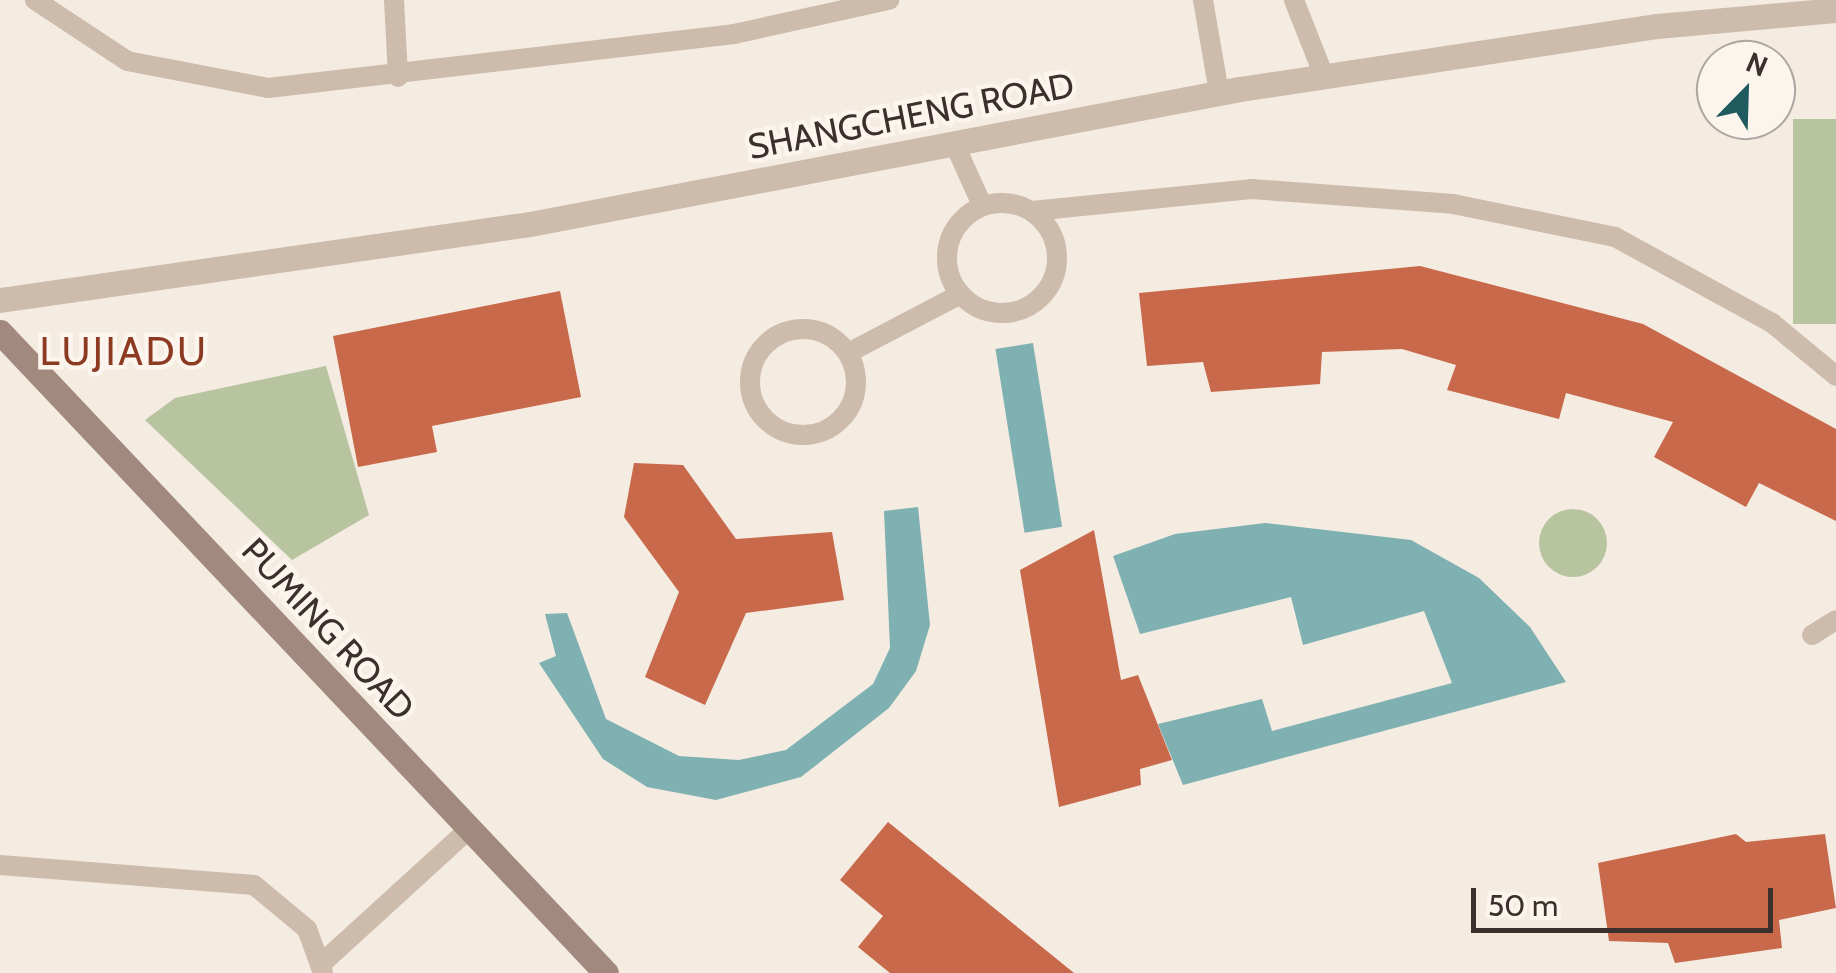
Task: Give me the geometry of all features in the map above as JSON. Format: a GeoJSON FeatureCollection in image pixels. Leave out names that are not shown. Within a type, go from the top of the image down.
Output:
{"type":"FeatureCollection","features":[{"type":"Feature","properties":{"kind":"main road","name":"PUMING ROAD"},"geometry":{"type":"LineString","coordinates":[[0,332],[606,973]]}},
{"type":"Feature","properties":{"kind":"street","name":"SHANGCHENG ROAD"},"geometry":{"type":"LineString","coordinates":[[0,300],[530,224],[1324,76],[1656,26],[1836,10]]}},
{"type":"Feature","properties":{"kind":"lane"},"geometry":{"type":"LineString","coordinates":[[35,0],[126,61],[268,88],[398,77],[734,34],[889,0]]}},
{"type":"Feature","properties":{"kind":"lane"},"geometry":{"type":"LineString","coordinates":[[394,0],[398,77]]}},
{"type":"Feature","properties":{"kind":"lane"},"geometry":{"type":"LineString","coordinates":[[1204,0],[1219,93]]}},
{"type":"Feature","properties":{"kind":"lane"},"geometry":{"type":"LineString","coordinates":[[1294,0],[1324,76]]}},
{"type":"Feature","properties":{"kind":"lane"},"geometry":{"type":"LineString","coordinates":[[954,143],[982,206]]}},
{"type":"Feature","properties":{"kind":"lane"},"geometry":{"type":"LineString","coordinates":[[982,206],[1032,211],[1251,190],[1453,204],[1615,237],[1772,323],[1836,376]]}},
{"type":"Feature","properties":{"kind":"lane"},"geometry":{"type":"LineString","coordinates":[[982,206],[949,242],[960,294],[993,312],[1044,294],[1058,259],[1032,211]]}},
{"type":"Feature","properties":{"kind":"lane"},"geometry":{"type":"LineString","coordinates":[[848,353],[960,294]]}},
{"type":"Feature","properties":{"kind":"lane"},"geometry":{"type":"LineString","coordinates":[[805,329],[848,353],[856,388],[842,420],[792,434],[761,414],[750,382],[773,338],[805,329]]}},
{"type":"Feature","properties":{"kind":"lane"},"geometry":{"type":"LineString","coordinates":[[1812,635],[1836,620]]}},
{"type":"Feature","properties":{"kind":"lane"},"geometry":{"type":"LineString","coordinates":[[0,865],[254,885],[307,928],[322,969],[470,829]]}},
{"type":"Feature","properties":{"kind":"green space"},"geometry":{"type":"Polygon","coordinates":[[[1796,119],[1836,119],[1836,324],[1793,324],[1796,119]]]}},
{"type":"Feature","properties":{"kind":"green space"},"geometry":{"type":"Polygon","coordinates":[[[326,366],[369,515],[292,560],[145,420],[175,398],[326,366]]]}},
{"type":"Feature","properties":{"kind":"green space"},"geometry":{"type":"Polygon","coordinates":[[[1573,509],[1597,519],[1607,543],[1597,567],[1573,577],[1549,567],[1539,543],[1549,519],[1573,509]]]}},
{"type":"Feature","properties":{"kind":"water"},"geometry":{"type":"Polygon","coordinates":[[[1033,343],[1062,527],[1025,533],[995,349],[1033,343]]]}},
{"type":"Feature","properties":{"kind":"water"},"geometry":{"type":"Polygon","coordinates":[[[918,507],[930,625],[916,671],[889,708],[801,777],[716,800],[647,787],[603,759],[539,663],[556,656],[545,614],[567,613],[606,719],[679,756],[739,760],[786,750],[873,684],[890,648],[884,511],[918,507]]]}},
{"type":"Feature","properties":{"kind":"water"},"geometry":{"type":"Polygon","coordinates":[[[1265,523],[1411,540],[1479,578],[1530,627],[1566,682],[1183,785],[1158,724],[1262,699],[1272,731],[1452,683],[1424,611],[1303,645],[1291,597],[1140,634],[1113,556],[1175,534],[1265,523]]]}},
{"type":"Feature","properties":{"kind":"building"},"geometry":{"type":"Polygon","coordinates":[[[1420,266],[1643,324],[1836,429],[1836,521],[1759,483],[1746,507],[1654,457],[1673,422],[1566,393],[1559,419],[1447,390],[1456,365],[1402,349],[1322,352],[1320,384],[1211,392],[1203,362],[1147,366],[1139,293],[1420,266]]]}},
{"type":"Feature","properties":{"kind":"building"},"geometry":{"type":"Polygon","coordinates":[[[560,291],[581,397],[432,426],[437,452],[358,467],[333,336],[560,291]]]}},
{"type":"Feature","properties":{"kind":"building"},"geometry":{"type":"Polygon","coordinates":[[[634,463],[683,465],[736,539],[832,532],[844,600],[746,613],[705,705],[645,677],[679,592],[624,517],[634,463]]]}},
{"type":"Feature","properties":{"kind":"building"},"geometry":{"type":"Polygon","coordinates":[[[1094,530],[1121,680],[1138,675],[1172,760],[1140,769],[1141,785],[1059,807],[1020,570],[1094,530]]]}},
{"type":"Feature","properties":{"kind":"building"},"geometry":{"type":"Polygon","coordinates":[[[888,822],[1074,973],[890,973],[858,947],[883,916],[840,880],[888,822]]]}},
{"type":"Feature","properties":{"kind":"building"},"geometry":{"type":"Polygon","coordinates":[[[1736,834],[1746,842],[1825,834],[1836,908],[1779,920],[1782,948],[1675,963],[1668,943],[1609,941],[1598,863],[1736,834]]]}},
{"type":"Feature","properties":{"kind":"district","name":"LUJIADU"},"geometry":{"type":"Point","coordinates":[124,351]}}]}
